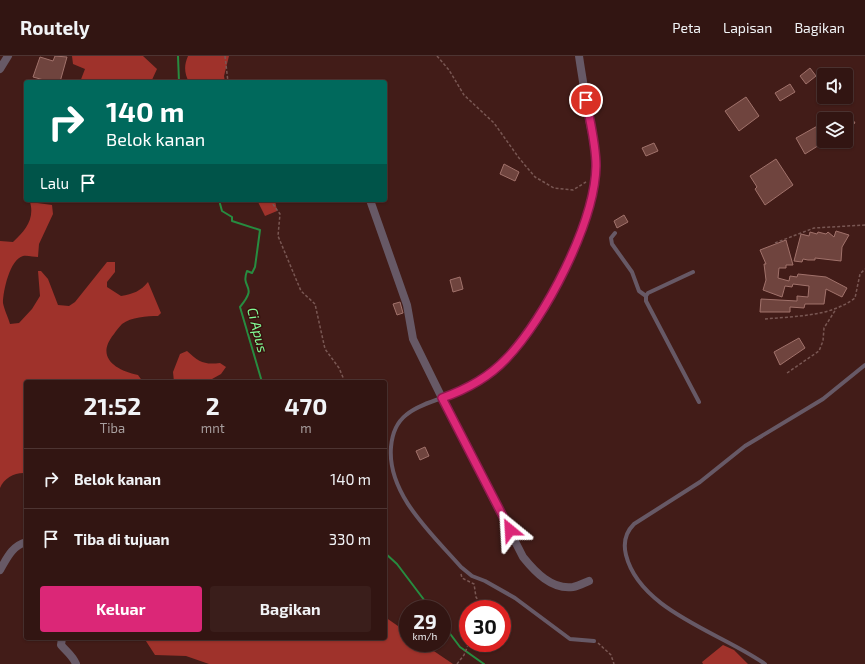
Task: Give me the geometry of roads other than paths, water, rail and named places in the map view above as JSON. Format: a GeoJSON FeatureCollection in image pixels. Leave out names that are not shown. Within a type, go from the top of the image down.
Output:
{"type":"FeatureCollection","features":[{"type":"Feature","properties":{"kind":"street"},"geometry":{"type":"LineString","coordinates":[[0,69],[8,56]]}},
{"type":"Feature","properties":{"kind":"street"},"geometry":{"type":"LineString","coordinates":[[442,398],[464,390],[484,377],[506,360],[529,332],[555,288],[583,225],[592,194],[596,167],[594,144],[579,56]]}},
{"type":"Feature","properties":{"kind":"street"},"geometry":{"type":"LineString","coordinates":[[371,202],[407,305],[413,339],[523,557],[534,571],[555,584],[573,587],[589,581]]}},
{"type":"Feature","properties":{"kind":"street"},"geometry":{"type":"LineString","coordinates":[[0,570],[13,549],[24,543]]}},
{"type":"Feature","properties":{"kind":"street"},"geometry":{"type":"LineString","coordinates":[[62,640],[61,645],[68,654],[73,657],[76,664]]}},
{"type":"Feature","properties":{"kind":"lane"},"geometry":{"type":"LineString","coordinates":[[615,233],[611,238],[612,244],[632,272],[639,291],[646,296],[646,300],[700,402]]}},
{"type":"Feature","properties":{"kind":"lane"},"geometry":{"type":"LineString","coordinates":[[646,296],[648,293],[692,272]]}},
{"type":"Feature","properties":{"kind":"lane"},"geometry":{"type":"LineString","coordinates":[[765,664],[669,609],[649,593],[634,576],[627,559],[624,541],[626,533],[641,520],[700,482],[729,457],[823,399],[865,365]]}},
{"type":"Feature","properties":{"kind":"lane"},"geometry":{"type":"LineString","coordinates":[[442,398],[411,411],[398,423],[392,439],[390,461],[394,480],[404,499],[461,567],[472,576],[485,581],[515,598],[570,639],[594,641]]}},
{"type":"Feature","properties":{"kind":"waterway","name":"Ci Apus"},"geometry":{"type":"LineString","coordinates":[[178,56],[179,80]]}},
{"type":"Feature","properties":{"kind":"waterway","name":"Ci Apus"},"geometry":{"type":"LineString","coordinates":[[220,202],[222,211],[232,217],[232,221],[260,230],[255,267],[252,273],[247,271],[245,277],[249,291],[240,307],[261,380]]}},
{"type":"Feature","properties":{"kind":"waterway","name":"Ci Apus"},"geometry":{"type":"LineString","coordinates":[[387,555],[397,564],[424,600]]}},
{"type":"Feature","properties":{"kind":"waterway","name":"Ci Apus"},"geometry":{"type":"LineString","coordinates":[[451,635],[460,647],[484,664]]}}]}
